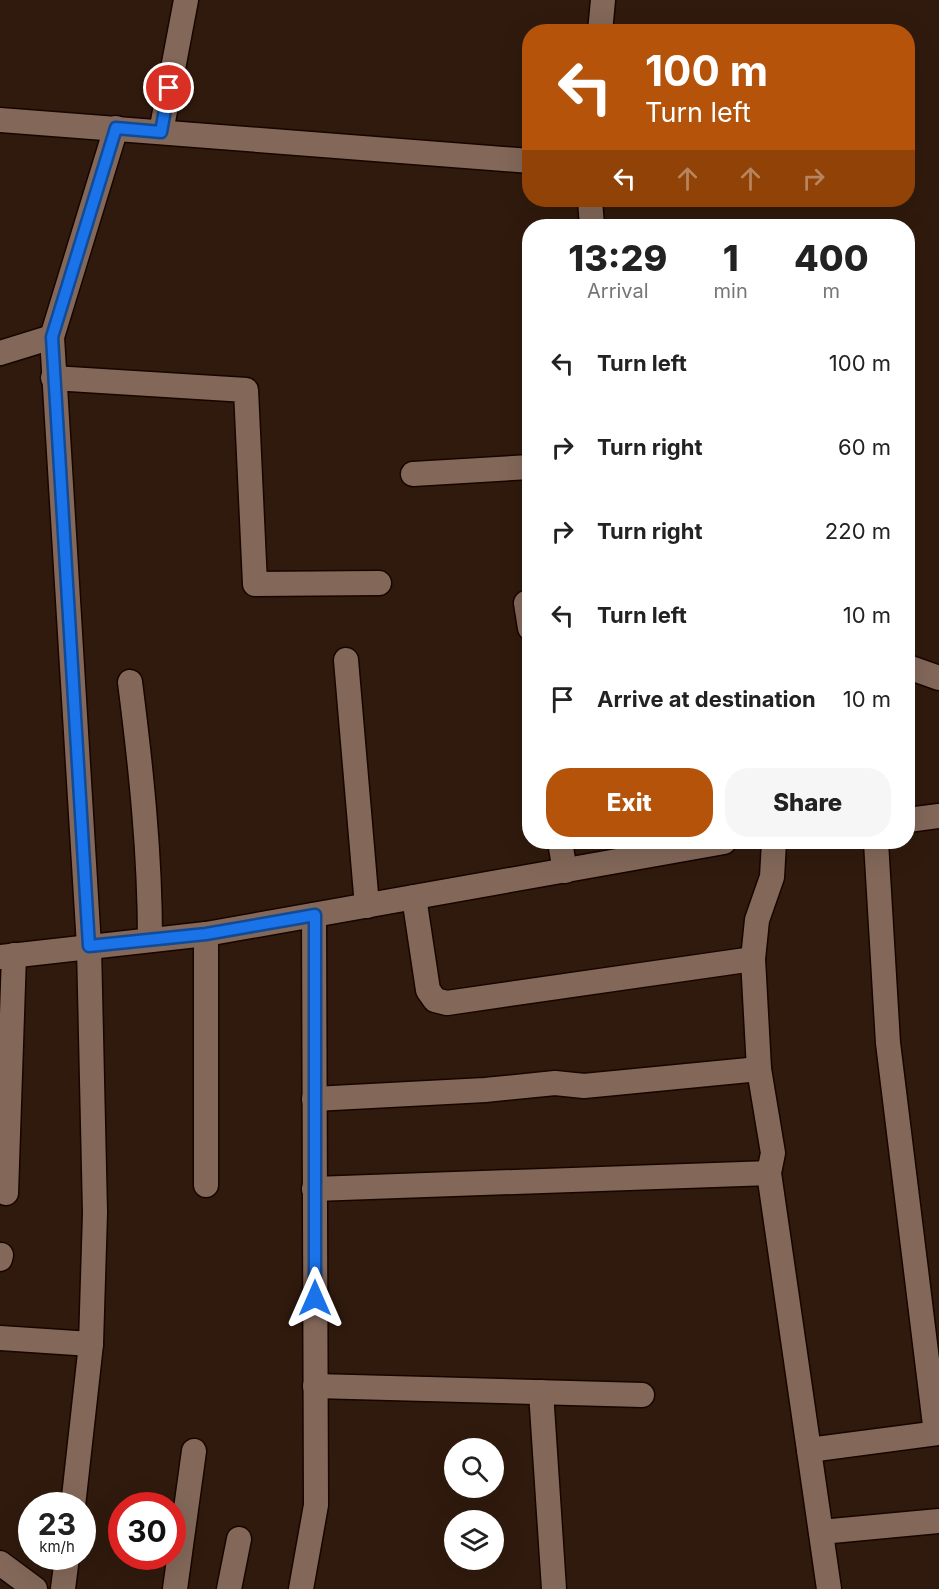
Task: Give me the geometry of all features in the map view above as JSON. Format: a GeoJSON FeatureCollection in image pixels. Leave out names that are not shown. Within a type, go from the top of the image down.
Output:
{"type":"FeatureCollection","features":[{"type":"Feature","properties":{"kind":"street"},"geometry":{"type":"LineString","coordinates":[[161,132],[186,0]]}},
{"type":"Feature","properties":{"kind":"street"},"geometry":{"type":"LineString","coordinates":[[601,24],[603,0]]}},
{"type":"Feature","properties":{"kind":"street"},"geometry":{"type":"LineString","coordinates":[[0,120],[522,160]]}},
{"type":"Feature","properties":{"kind":"street"},"geometry":{"type":"LineString","coordinates":[[75,1492],[91,1344],[95,1213],[89,946],[52,337],[116,128]]}},
{"type":"Feature","properties":{"kind":"street"},"geometry":{"type":"LineString","coordinates":[[0,353],[52,337]]}},
{"type":"Feature","properties":{"kind":"street"},"geometry":{"type":"LineString","coordinates":[[53,378],[246,390],[255,584],[379,583]]}},
{"type":"Feature","properties":{"kind":"street"},"geometry":{"type":"LineString","coordinates":[[413,474],[522,467]]}},
{"type":"Feature","properties":{"kind":"street"},"geometry":{"type":"LineString","coordinates":[[346,660],[367,906]]}},
{"type":"Feature","properties":{"kind":"street"},"geometry":{"type":"LineString","coordinates":[[915,669],[939,678]]}},
{"type":"Feature","properties":{"kind":"street"},"geometry":{"type":"LineString","coordinates":[[130,682],[148,848],[150,940]]}},
{"type":"Feature","properties":{"kind":"street"},"geometry":{"type":"LineString","coordinates":[[915,819],[939,816]]}},
{"type":"Feature","properties":{"kind":"street"},"geometry":{"type":"LineString","coordinates":[[562,849],[565,871]]}},
{"type":"Feature","properties":{"kind":"street"},"geometry":{"type":"LineString","coordinates":[[6,1193],[7,956],[206,934],[565,871],[652,849]]}},
{"type":"Feature","properties":{"kind":"street"},"geometry":{"type":"LineString","coordinates":[[774,849],[772,878],[757,921],[753,959],[759,1069],[773,1152],[769,1173],[829,1589]]}},
{"type":"Feature","properties":{"kind":"street"},"geometry":{"type":"LineString","coordinates":[[809,1450],[937,1433],[889,1055],[876,849]]}},
{"type":"Feature","properties":{"kind":"street"},"geometry":{"type":"LineString","coordinates":[[414,897],[428,990],[435,1000],[447,1003],[753,959]]}},
{"type":"Feature","properties":{"kind":"street"},"geometry":{"type":"LineString","coordinates":[[301,1589],[316,1505],[315,915]]}},
{"type":"Feature","properties":{"kind":"street"},"geometry":{"type":"LineString","coordinates":[[206,934],[206,1185]]}},
{"type":"Feature","properties":{"kind":"street"},"geometry":{"type":"LineString","coordinates":[[314,1099],[485,1090],[555,1083],[584,1086],[759,1069]]}},
{"type":"Feature","properties":{"kind":"street"},"geometry":{"type":"LineString","coordinates":[[314,1189],[769,1173]]}},
{"type":"Feature","properties":{"kind":"street"},"geometry":{"type":"LineString","coordinates":[[0,1338],[91,1344]]}},
{"type":"Feature","properties":{"kind":"street"},"geometry":{"type":"LineString","coordinates":[[315,1386],[642,1395]]}},
{"type":"Feature","properties":{"kind":"street"},"geometry":{"type":"LineString","coordinates":[[541,1392],[554,1589]]}},
{"type":"Feature","properties":{"kind":"street"},"geometry":{"type":"LineString","coordinates":[[175,1589],[194,1451]]}},
{"type":"Feature","properties":{"kind":"street"},"geometry":{"type":"LineString","coordinates":[[821,1532],[939,1521]]}},
{"type":"Feature","properties":{"kind":"street"},"geometry":{"type":"LineString","coordinates":[[229,1589],[239,1539]]}},
{"type":"Feature","properties":{"kind":"street"},"geometry":{"type":"LineString","coordinates":[[0,1563],[35,1589]]}},
{"type":"Feature","properties":{"kind":"street"},"geometry":{"type":"LineString","coordinates":[[63,1589],[65,1570]]}},
{"type":"Feature","properties":{"kind":"route"},"geometry":{"type":"LineString","coordinates":[[169,88],[161,132],[116,128],[52,337],[89,946],[206,934],[315,915],[315,1298]]}}]}
